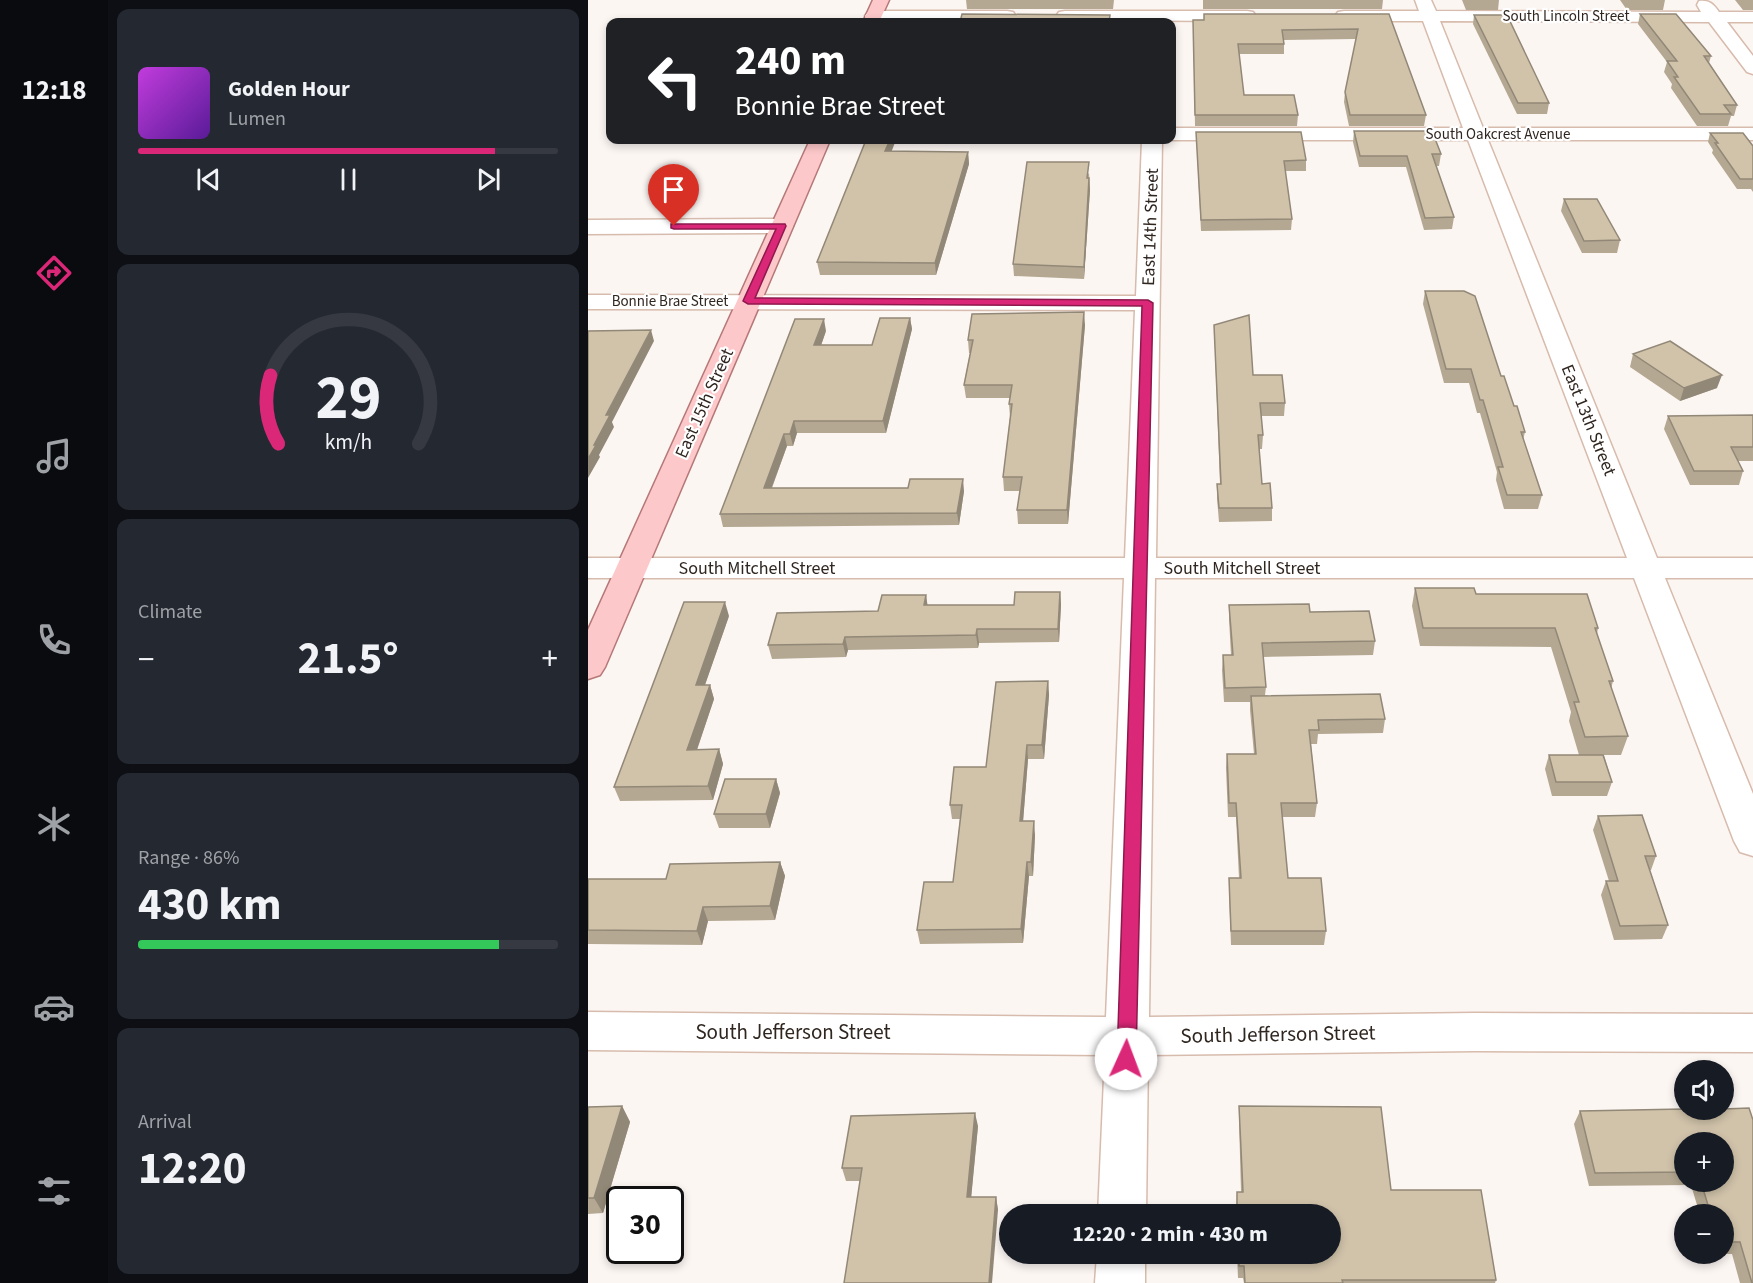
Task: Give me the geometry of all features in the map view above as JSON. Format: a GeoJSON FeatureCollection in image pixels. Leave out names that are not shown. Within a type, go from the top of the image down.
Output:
{"type":"FeatureCollection","features":[{"type":"Feature","properties":{"kind":"main road","name":"East 15th Street"},"geometry":{"type":"LineString","coordinates":[[588,667],[818,144]]}},
{"type":"Feature","properties":{"kind":"street"},"geometry":{"type":"LineString","coordinates":[[1701,0],[1753,68]]}},
{"type":"Feature","properties":{"kind":"street","name":"South Lincoln Street"},"geometry":{"type":"LineString","coordinates":[[1326,16],[1426,8],[1753,16]]}},
{"type":"Feature","properties":{"kind":"street","name":"East 13th Street"},"geometry":{"type":"LineString","coordinates":[[1426,8],[1753,841]]}},
{"type":"Feature","properties":{"kind":"street"},"geometry":{"type":"LineString","coordinates":[[876,13],[1025,16]]}},
{"type":"Feature","properties":{"kind":"street"},"geometry":{"type":"LineString","coordinates":[[1049,16],[1156,13],[1268,16]]}},
{"type":"Feature","properties":{"kind":"street","name":"South Oakcrest Avenue"},"geometry":{"type":"LineString","coordinates":[[1176,134],[1753,134]]}},
{"type":"Feature","properties":{"kind":"street","name":"East 14th Street"},"geometry":{"type":"LineString","coordinates":[[1122,1204],[1152,144]]}},
{"type":"Feature","properties":{"kind":"street"},"geometry":{"type":"LineString","coordinates":[[588,226],[782,226]]}},
{"type":"Feature","properties":{"kind":"street","name":"Bonnie Brae Street"},"geometry":{"type":"LineString","coordinates":[[588,302],[1148,303]]}},
{"type":"Feature","properties":{"kind":"street","name":"South Mitchell Street"},"geometry":{"type":"LineString","coordinates":[[588,568],[1753,568]]}},
{"type":"Feature","properties":{"kind":"street","name":"South Jefferson Street"},"geometry":{"type":"LineString","coordinates":[[588,1031],[1127,1036],[1475,1032],[1753,1033]]}},
{"type":"Feature","properties":{"kind":"street"},"geometry":{"type":"LineString","coordinates":[[1120,1283],[1121,1264]]}},
{"type":"Feature","properties":{"kind":"building"},"geometry":{"type":"Polygon","coordinates":[[[962,14],[1110,15],[1110,18],[961,18],[962,14]]]}},
{"type":"Feature","properties":{"kind":"building"},"geometry":{"type":"Polygon","coordinates":[[[1204,14],[1389,14],[1426,115],[1350,115],[1345,92],[1358,29],[1282,30],[1284,44],[1238,44],[1244,95],[1294,95],[1298,115],[1195,115],[1193,20],[1204,20],[1204,14]]]}},
{"type":"Feature","properties":{"kind":"building"},"geometry":{"type":"Polygon","coordinates":[[[1640,14],[1676,14],[1711,56],[1704,56],[1737,105],[1724,105],[1731,114],[1700,114],[1674,77],[1678,77],[1667,61],[1677,61],[1640,14]]]}},
{"type":"Feature","properties":{"kind":"building"},"geometry":{"type":"Polygon","coordinates":[[[1474,15],[1507,15],[1549,103],[1518,103],[1474,15]]]}},
{"type":"Feature","properties":{"kind":"building"},"geometry":{"type":"Polygon","coordinates":[[[1354,131],[1432,131],[1441,154],[1432,154],[1454,217],[1425,218],[1407,156],[1360,156],[1354,131]]]}},
{"type":"Feature","properties":{"kind":"building"},"geometry":{"type":"Polygon","coordinates":[[[1196,132],[1301,132],[1306,160],[1284,161],[1292,219],[1201,220],[1196,132]]]}},
{"type":"Feature","properties":{"kind":"building"},"geometry":{"type":"Polygon","coordinates":[[[1710,133],[1743,133],[1753,146],[1753,179],[1740,179],[1710,133]]]}},
{"type":"Feature","properties":{"kind":"building"},"geometry":{"type":"Polygon","coordinates":[[[864,144],[888,144],[885,151],[968,152],[935,263],[817,262],[864,144]]]}},
{"type":"Feature","properties":{"kind":"building"},"geometry":{"type":"Polygon","coordinates":[[[1027,162],[1089,162],[1084,267],[1013,264],[1027,162]]]}},
{"type":"Feature","properties":{"kind":"building"},"geometry":{"type":"Polygon","coordinates":[[[1564,199],[1597,199],[1620,240],[1584,241],[1564,199]]]}},
{"type":"Feature","properties":{"kind":"building"},"geometry":{"type":"Polygon","coordinates":[[[1425,291],[1464,291],[1475,296],[1501,376],[1504,376],[1514,406],[1517,406],[1525,432],[1521,432],[1542,495],[1507,495],[1498,467],[1503,467],[1471,369],[1446,369],[1425,291]]]}},
{"type":"Feature","properties":{"kind":"building"},"geometry":{"type":"Polygon","coordinates":[[[1084,312],[1067,510],[1017,510],[1022,477],[1003,477],[1012,404],[1009,404],[1012,385],[964,385],[973,340],[968,340],[972,314],[1084,312]]]}},
{"type":"Feature","properties":{"kind":"building"},"geometry":{"type":"Polygon","coordinates":[[[1249,315],[1253,375],[1282,375],[1285,403],[1260,403],[1263,435],[1258,435],[1262,484],[1270,483],[1272,508],[1219,508],[1217,484],[1221,484],[1214,325],[1249,315]]]}},
{"type":"Feature","properties":{"kind":"building"},"geometry":{"type":"Polygon","coordinates":[[[880,318],[910,318],[883,421],[794,421],[790,434],[784,434],[764,488],[908,488],[910,479],[963,479],[957,513],[720,514],[795,319],[824,319],[814,345],[872,345],[880,318]]]}},
{"type":"Feature","properties":{"kind":"building"},"geometry":{"type":"Polygon","coordinates":[[[651,330],[606,415],[610,415],[588,459],[588,331],[651,330]]]}},
{"type":"Feature","properties":{"kind":"building"},"geometry":{"type":"Polygon","coordinates":[[[1670,341],[1722,375],[1684,388],[1633,354],[1670,341]]]}},
{"type":"Feature","properties":{"kind":"building"},"geometry":{"type":"Polygon","coordinates":[[[1753,415],[1753,447],[1731,447],[1743,471],[1694,471],[1668,416],[1753,415]]]}},
{"type":"Feature","properties":{"kind":"building"},"geometry":{"type":"Polygon","coordinates":[[[1415,588],[1474,588],[1476,594],[1587,594],[1598,628],[1595,628],[1613,681],[1609,681],[1628,736],[1585,737],[1574,702],[1579,702],[1555,628],[1423,628],[1415,588]]]}},
{"type":"Feature","properties":{"kind":"building"},"geometry":{"type":"Polygon","coordinates":[[[1015,592],[1060,592],[1058,629],[977,629],[976,635],[845,637],[843,644],[768,645],[777,613],[878,611],[882,595],[926,595],[924,605],[1014,605],[1015,592]]]}},
{"type":"Feature","properties":{"kind":"building"},"geometry":{"type":"Polygon","coordinates":[[[684,602],[725,602],[696,685],[710,685],[687,750],[719,749],[708,786],[614,787],[684,602]]]}},
{"type":"Feature","properties":{"kind":"building"},"geometry":{"type":"Polygon","coordinates":[[[1309,604],[1310,612],[1369,611],[1375,641],[1262,643],[1266,687],[1225,688],[1223,655],[1233,655],[1229,605],[1309,604]]]}},
{"type":"Feature","properties":{"kind":"building"},"geometry":{"type":"Polygon","coordinates":[[[1048,681],[1042,745],[1027,745],[1020,821],[1034,821],[1031,862],[1027,862],[1021,929],[917,930],[924,882],[953,882],[962,805],[950,805],[954,767],[986,767],[996,682],[1048,681]]]}},
{"type":"Feature","properties":{"kind":"building"},"geometry":{"type":"Polygon","coordinates":[[[1380,694],[1385,719],[1318,720],[1319,730],[1309,730],[1317,803],[1281,803],[1288,878],[1321,878],[1326,931],[1231,931],[1229,878],[1241,878],[1236,803],[1229,803],[1227,754],[1256,754],[1251,696],[1380,694]]]}},
{"type":"Feature","properties":{"kind":"building"},"geometry":{"type":"Polygon","coordinates":[[[1549,755],[1603,755],[1612,782],[1556,782],[1549,755]]]}},
{"type":"Feature","properties":{"kind":"building"},"geometry":{"type":"Polygon","coordinates":[[[725,779],[776,779],[766,814],[714,814],[725,779]]]}},
{"type":"Feature","properties":{"kind":"building"},"geometry":{"type":"Polygon","coordinates":[[[1642,815],[1656,856],[1645,856],[1668,925],[1620,926],[1606,881],[1618,881],[1598,816],[1642,815]]]}},
{"type":"Feature","properties":{"kind":"building"},"geometry":{"type":"Polygon","coordinates":[[[780,862],[770,906],[703,907],[697,931],[588,930],[588,879],[666,879],[670,864],[780,862]]]}},
{"type":"Feature","properties":{"kind":"building"},"geometry":{"type":"Polygon","coordinates":[[[622,1106],[594,1198],[588,1198],[588,1107],[622,1106]]]}},
{"type":"Feature","properties":{"kind":"building"},"geometry":{"type":"Polygon","coordinates":[[[1239,1106],[1381,1107],[1391,1190],[1481,1190],[1496,1280],[1342,1280],[1343,1283],[1245,1283],[1244,1266],[1239,1266],[1239,1264],[1341,1264],[1341,1204],[1237,1204],[1237,1192],[1243,1192],[1239,1106]]]}},
{"type":"Feature","properties":{"kind":"building"},"geometry":{"type":"Polygon","coordinates":[[[1749,1108],[1753,1120],[1753,1283],[1740,1242],[1734,1242],[1734,1204],[1708,1204],[1704,1192],[1734,1192],[1734,1132],[1674,1132],[1674,1172],[1595,1173],[1580,1111],[1674,1109],[1674,1120],[1734,1120],[1734,1109],[1749,1108]]]}},
{"type":"Feature","properties":{"kind":"building"},"geometry":{"type":"Polygon","coordinates":[[[975,1113],[967,1197],[996,1197],[989,1283],[844,1283],[862,1168],[842,1168],[851,1116],[975,1113]]]}},
{"type":"Feature","properties":{"kind":"route"},"geometry":{"type":"LineString","coordinates":[[674,226],[782,226],[748,301],[1148,303],[1126,1059]]}}]}
